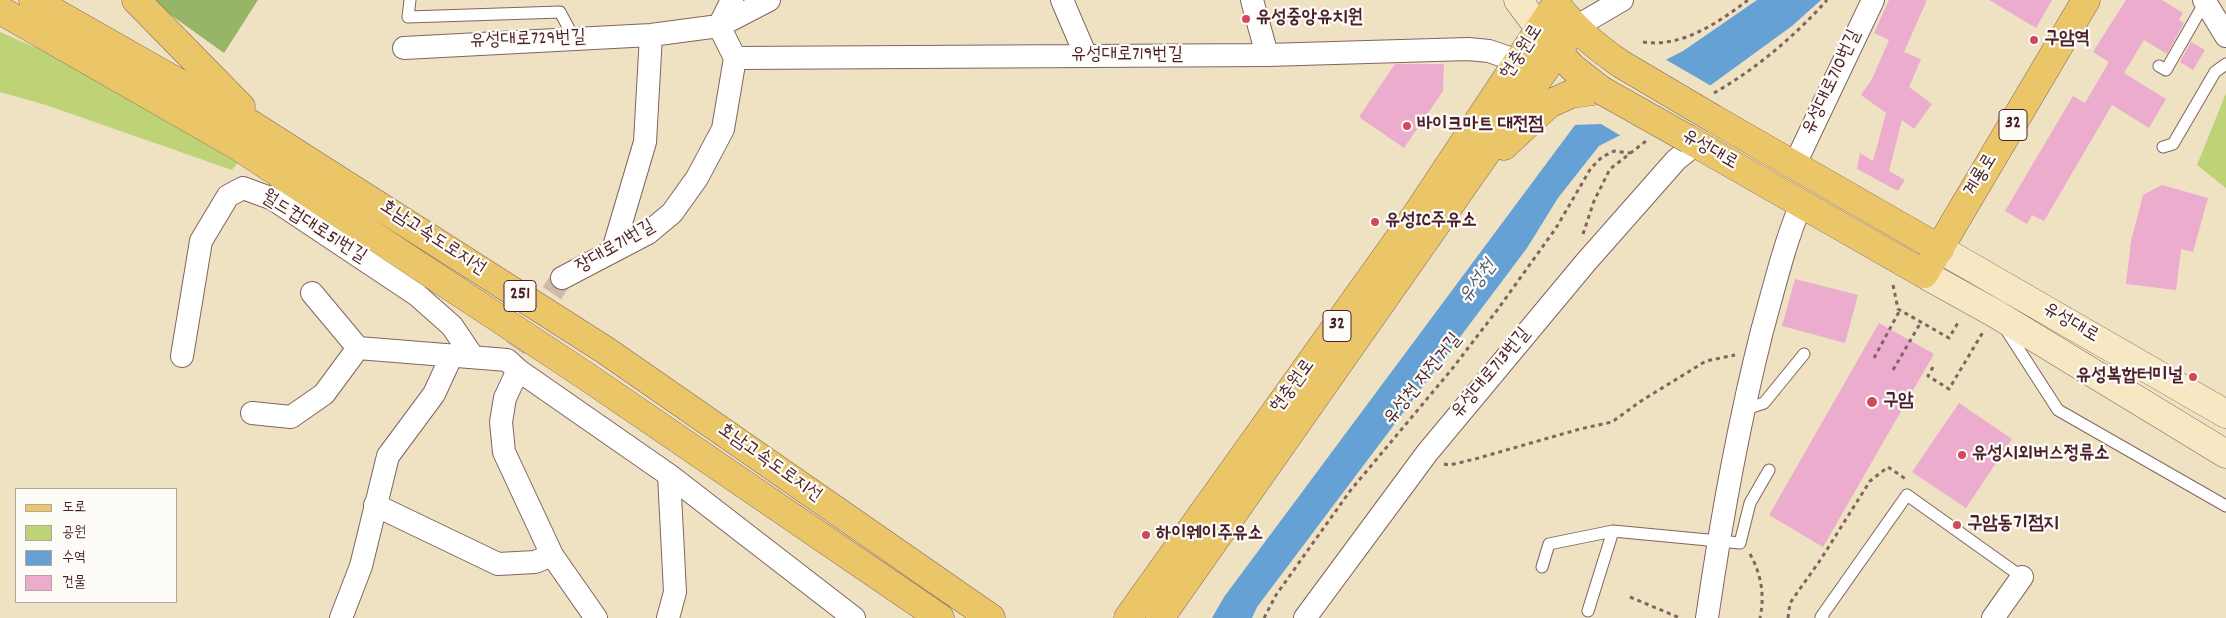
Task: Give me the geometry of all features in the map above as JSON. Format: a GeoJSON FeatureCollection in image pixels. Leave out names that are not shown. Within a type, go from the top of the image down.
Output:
{"type":"FeatureCollection","features":[{"type":"Feature","properties":{"kind":"main road","name":"호남고속도로지선"},"geometry":{"type":"LineString","coordinates":[[33,0],[271,136],[604,350],[991,618]]}},
{"type":"Feature","properties":{"kind":"main road"},"geometry":{"type":"LineString","coordinates":[[136,0],[271,136]]}},
{"type":"Feature","properties":{"kind":"main road","name":"계룡로"},"geometry":{"type":"LineString","coordinates":[[1940,249],[2086,0]]}},
{"type":"Feature","properties":{"kind":"main road","name":"현충원로"},"geometry":{"type":"LineString","coordinates":[[1128,618],[1416,215],[1557,1]]}},
{"type":"Feature","properties":{"kind":"main road","name":"유성대로"},"geometry":{"type":"LineString","coordinates":[[1557,1],[1574,28],[1592,44],[1621,64],[1940,249]]}},
{"type":"Feature","properties":{"kind":"main road","name":"호남고속도로지선"},"geometry":{"type":"LineString","coordinates":[[0,10],[236,145],[583,374],[940,618]]}},
{"type":"Feature","properties":{"kind":"main road"},"geometry":{"type":"LineString","coordinates":[[1432,227],[1574,28]]}},
{"type":"Feature","properties":{"kind":"main road","name":"유성대로"},"geometry":{"type":"LineString","coordinates":[[1557,51],[1573,68],[1601,90],[1924,274]]}},
{"type":"Feature","properties":{"kind":"main road"},"geometry":{"type":"LineString","coordinates":[[1432,227],[1498,153],[1549,104],[1571,94],[1601,90]]}},
{"type":"Feature","properties":{"kind":"main road","name":"현충원로"},"geometry":{"type":"LineString","coordinates":[[1160,618],[1432,227]]}},
{"type":"Feature","properties":{"kind":"main road","name":"32"},"geometry":{"type":"LineString","coordinates":[[1924,274],[1940,249]]}},
{"type":"Feature","properties":{"kind":"street"},"geometry":{"type":"LineString","coordinates":[[732,0],[719,26],[735,58]]}},
{"type":"Feature","properties":{"kind":"street","name":"유성대로729번길"},"geometry":{"type":"LineString","coordinates":[[404,48],[504,41],[576,40],[651,35],[719,26],[769,0]]}},
{"type":"Feature","properties":{"kind":"street"},"geometry":{"type":"LineString","coordinates":[[1062,0],[1086,56]]}},
{"type":"Feature","properties":{"kind":"street"},"geometry":{"type":"LineString","coordinates":[[1252,0],[1267,55]]}},
{"type":"Feature","properties":{"kind":"street","name":"유성대로"},"geometry":{"type":"LineString","coordinates":[[1518,0],[1539,30],[1557,51]]}},
{"type":"Feature","properties":{"kind":"street"},"geometry":{"type":"LineString","coordinates":[[1574,28],[1622,0]]}},
{"type":"Feature","properties":{"kind":"street","name":"유성대로710번길"},"geometry":{"type":"LineString","coordinates":[[1794,166],[1872,0]]}},
{"type":"Feature","properties":{"kind":"street"},"geometry":{"type":"LineString","coordinates":[[2205,1],[2226,36]]}},
{"type":"Feature","properties":{"kind":"street"},"geometry":{"type":"LineString","coordinates":[[613,250],[645,142],[651,35]]}},
{"type":"Feature","properties":{"kind":"street","name":"유성대로719번길"},"geometry":{"type":"LineString","coordinates":[[735,58],[1267,55],[1468,49],[1489,51],[1518,61]]}},
{"type":"Feature","properties":{"kind":"street","name":"장대로71번길"},"geometry":{"type":"LineString","coordinates":[[562,278],[654,228],[672,213],[697,178],[723,129],[735,58]]}},
{"type":"Feature","properties":{"kind":"street","name":"유성대로713번길"},"geometry":{"type":"LineString","coordinates":[[1305,618],[1427,453],[1605,240],[1692,141]]}},
{"type":"Feature","properties":{"kind":"street","name":"월드컵대로51번길"},"geometry":{"type":"LineString","coordinates":[[182,356],[201,241],[228,196],[243,188],[273,199],[417,295],[452,326],[463,356]]}},
{"type":"Feature","properties":{"kind":"street"},"geometry":{"type":"LineString","coordinates":[[1707,618],[1718,539],[1743,410],[1780,261],[1801,204]]}},
{"type":"Feature","properties":{"kind":"street","name":"유성대로"},"geometry":{"type":"LineString","coordinates":[[1940,249],[2226,414]]}},
{"type":"Feature","properties":{"kind":"street","name":"유성대로"},"geometry":{"type":"LineString","coordinates":[[1924,274],[1990,323],[2226,454]]}},
{"type":"Feature","properties":{"kind":"street"},"geometry":{"type":"LineString","coordinates":[[312,294],[358,348],[514,360],[669,475],[854,618]]}},
{"type":"Feature","properties":{"kind":"street"},"geometry":{"type":"LineString","coordinates":[[252,413],[291,417],[324,394],[358,348]]}},
{"type":"Feature","properties":{"kind":"street"},"geometry":{"type":"LineString","coordinates":[[341,618],[360,566],[388,456],[463,356]]}},
{"type":"Feature","properties":{"kind":"street"},"geometry":{"type":"LineString","coordinates":[[514,360],[501,422],[504,452],[552,555],[596,618]]}},
{"type":"Feature","properties":{"kind":"street"},"geometry":{"type":"LineString","coordinates":[[668,618],[674,592],[669,475]]}},
{"type":"Feature","properties":{"kind":"street"},"geometry":{"type":"LineString","coordinates":[[375,505],[498,564],[535,562],[552,555]]}},
{"type":"Feature","properties":{"kind":"street"},"geometry":{"type":"LineString","coordinates":[[1993,618],[2022,577]]}},
{"type":"Feature","properties":{"kind":"lane"},"geometry":{"type":"LineString","coordinates":[[410,0],[408,17],[560,12],[576,40]]}},
{"type":"Feature","properties":{"kind":"lane"},"geometry":{"type":"LineString","coordinates":[[2159,66],[2166,70],[2205,1]]}},
{"type":"Feature","properties":{"kind":"lane"},"geometry":{"type":"LineString","coordinates":[[2163,147],[2173,144],[2215,72],[2226,64]]}},
{"type":"Feature","properties":{"kind":"lane"},"geometry":{"type":"LineString","coordinates":[[1990,323],[2058,410],[2226,506]]}},
{"type":"Feature","properties":{"kind":"lane"},"geometry":{"type":"LineString","coordinates":[[1743,410],[1764,403],[1804,354]]}},
{"type":"Feature","properties":{"kind":"lane"},"geometry":{"type":"LineString","coordinates":[[1542,566],[1549,544],[1613,531],[1718,539],[1740,543],[1750,503],[1769,470]]}},
{"type":"Feature","properties":{"kind":"lane"},"geometry":{"type":"LineString","coordinates":[[1823,618],[1821,617],[1907,495],[2022,577]]}},
{"type":"Feature","properties":{"kind":"lane"},"geometry":{"type":"LineString","coordinates":[[1588,611],[1613,531]]}},
{"type":"Feature","properties":{"kind":"path"},"geometry":{"type":"LineString","coordinates":[[1643,42],[1659,45],[1679,41],[1716,21],[1748,0]]}},
{"type":"Feature","properties":{"kind":"path","name":"유성천 자전거길"},"geometry":{"type":"LineString","coordinates":[[1264,618],[1276,594],[1350,491],[1452,370],[1498,309],[1556,228],[1592,168],[1602,157],[1614,151],[1630,153]]}},
{"type":"Feature","properties":{"kind":"path"},"geometry":{"type":"LineString","coordinates":[[1874,358],[1900,310],[1893,285]]}},
{"type":"Feature","properties":{"kind":"path"},"geometry":{"type":"LineString","coordinates":[[1900,310],[1949,338],[1958,321]]}},
{"type":"Feature","properties":{"kind":"path"},"geometry":{"type":"LineString","coordinates":[[1893,370],[1921,322]]}},
{"type":"Feature","properties":{"kind":"path"},"geometry":{"type":"LineString","coordinates":[[1933,368],[1928,376],[1949,389],[1990,323]]}},
{"type":"Feature","properties":{"kind":"path"},"geometry":{"type":"LineString","coordinates":[[1427,453],[1441,463],[1450,465],[1612,422],[1641,401],[1706,360],[1733,355],[1757,354]]}},
{"type":"Feature","properties":{"kind":"path"},"geometry":{"type":"LineString","coordinates":[[1748,551],[1755,564],[1761,584],[1763,604],[1760,618]]}},
{"type":"Feature","properties":{"kind":"path"},"geometry":{"type":"LineString","coordinates":[[1630,597],[1680,618]]}},
{"type":"Feature","properties":{"kind":"green space"},"geometry":{"type":"Polygon","coordinates":[[[150,0],[258,0],[224,53],[150,0]]]}},
{"type":"Feature","properties":{"kind":"green space"},"geometry":{"type":"Polygon","coordinates":[[[0,32],[71,63],[240,160],[232,170],[46,105],[0,92],[0,32]]]}},
{"type":"Feature","properties":{"kind":"green space"},"geometry":{"type":"Polygon","coordinates":[[[2226,93],[2226,188],[2197,165],[2226,93]]]}},
{"type":"Feature","properties":{"kind":"water","name":"유성천"},"geometry":{"type":"Polygon","coordinates":[[[1757,0],[1821,0],[1792,26],[1693,98],[1599,146],[1558,198],[1527,248],[1257,607],[1252,618],[1212,618],[1224,597],[1578,121],[1634,76],[1683,51],[1757,0]]]}},
{"type":"Feature","properties":{"kind":"pier"},"geometry":{"type":"Polygon","coordinates":[[[1663,58],[1713,87],[1695,101],[1623,137],[1601,124],[1573,125],[1632,74],[1663,58]]]}},
{"type":"Feature","properties":{"kind":"building"},"geometry":{"type":"Polygon","coordinates":[[[1889,0],[1927,0],[1904,52],[1921,59],[1909,87],[1932,104],[1914,129],[1902,120],[1889,171],[1905,180],[1898,191],[1857,169],[1860,153],[1873,161],[1886,113],[1861,95],[1872,79],[1889,40],[1874,33],[1889,0]]]}},
{"type":"Feature","properties":{"kind":"building"},"geometry":{"type":"Polygon","coordinates":[[[1989,0],[2052,0],[2036,28],[1989,0]]]}},
{"type":"Feature","properties":{"kind":"building"},"geometry":{"type":"Polygon","coordinates":[[[2126,0],[2162,0],[2183,13],[2179,20],[2184,23],[2167,54],[2144,40],[2124,73],[2166,99],[2149,128],[2112,105],[2044,221],[2032,215],[2027,224],[2005,211],[2073,96],[2085,103],[2109,62],[2093,52],[2126,0]]]}},
{"type":"Feature","properties":{"kind":"building"},"geometry":{"type":"Polygon","coordinates":[[[2191,42],[2205,50],[2193,70],[2180,62],[2191,42]]]}},
{"type":"Feature","properties":{"kind":"building"},"geometry":{"type":"Polygon","coordinates":[[[1395,64],[1444,64],[1443,91],[1404,148],[1359,117],[1395,64]]]}},
{"type":"Feature","properties":{"kind":"building"},"geometry":{"type":"Polygon","coordinates":[[[2162,185],[2208,198],[2193,252],[2181,249],[2176,290],[2126,284],[2131,241],[2143,195],[2162,185]]]}},
{"type":"Feature","properties":{"kind":"building"},"geometry":{"type":"Polygon","coordinates":[[[1795,279],[1858,295],[1845,343],[1782,326],[1795,279]]]}},
{"type":"Feature","properties":{"kind":"building","name":"구암"},"geometry":{"type":"Polygon","coordinates":[[[1879,323],[1934,354],[1823,547],[1769,515],[1879,323]]]}},
{"type":"Feature","properties":{"kind":"building","name":"유성시외버스정류소"},"geometry":{"type":"Polygon","coordinates":[[[1959,403],[2012,439],[1966,508],[1912,472],[1959,403]]]}},
{"type":"Feature","properties":{"kind":"tunnel"},"geometry":{"type":"LineString","coordinates":[[515,348],[562,278]]}},
{"type":"Feature","properties":{"kind":"place","name":"유성중앙유치원"},"geometry":{"type":"Point","coordinates":[1246,19]}},
{"type":"Feature","properties":{"kind":"place","name":"구암역"},"geometry":{"type":"Point","coordinates":[2034,40]}},
{"type":"Feature","properties":{"kind":"place","name":"바이크마트 대전점"},"geometry":{"type":"Point","coordinates":[1407,126]}},
{"type":"Feature","properties":{"kind":"place","name":"유성IC주유소"},"geometry":{"type":"Point","coordinates":[1375,222]}},
{"type":"Feature","properties":{"kind":"place","name":"유성복합터미널"},"geometry":{"type":"Point","coordinates":[2193,377]}},
{"type":"Feature","properties":{"kind":"place","name":"구암"},"geometry":{"type":"Point","coordinates":[1872,402]}},
{"type":"Feature","properties":{"kind":"place","name":"유성시외버스정류소"},"geometry":{"type":"Point","coordinates":[1962,455]}},
{"type":"Feature","properties":{"kind":"place","name":"구암동기점지"},"geometry":{"type":"Point","coordinates":[1957,525]}},
{"type":"Feature","properties":{"kind":"place","name":"하이웨이주유소"},"geometry":{"type":"Point","coordinates":[1146,535]}}]}
